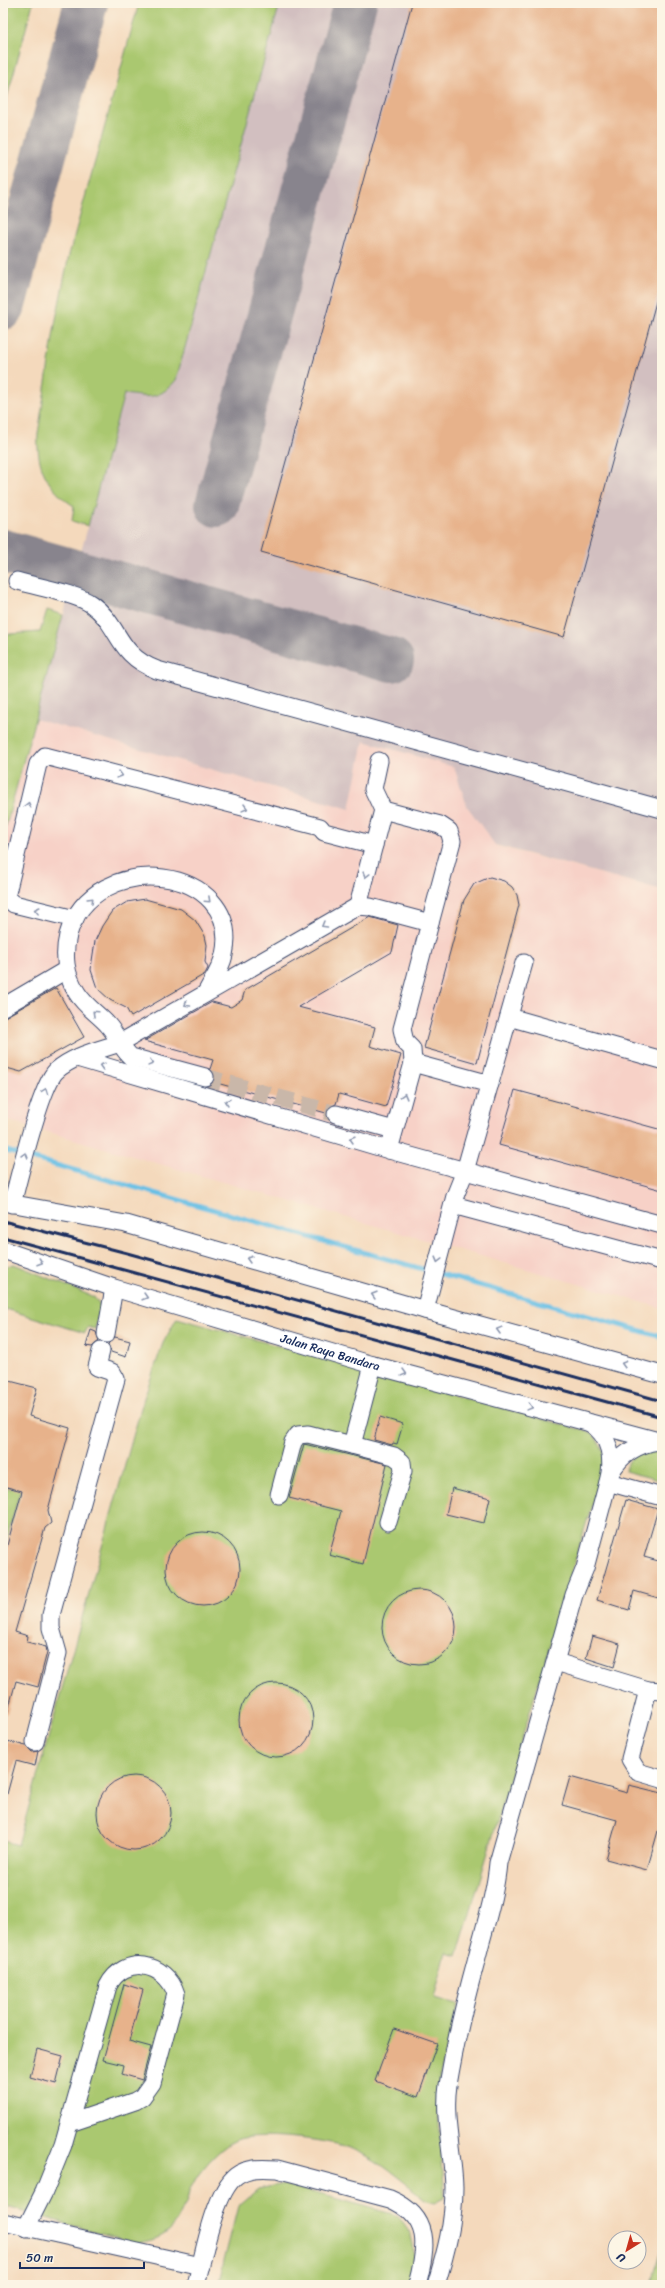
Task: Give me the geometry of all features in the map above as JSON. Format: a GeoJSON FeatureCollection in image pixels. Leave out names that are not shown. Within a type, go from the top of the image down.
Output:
{"type":"FeatureCollection","features":[{"type":"Feature","properties":{"kind":"street"},"geometry":{"type":"LineString","coordinates":[[17,581],[90,603],[107,620],[125,648],[139,662],[157,670],[662,809]]}},
{"type":"Feature","properties":{"kind":"street"},"geometry":{"type":"LineString","coordinates":[[75,919],[14,904],[6,897],[38,764],[44,756],[320,827],[324,832],[374,845]]}},
{"type":"Feature","properties":{"kind":"street"},"geometry":{"type":"LineString","coordinates":[[358,906],[384,810],[373,789],[379,761]]}},
{"type":"Feature","properties":{"kind":"street"},"geometry":{"type":"LineString","coordinates":[[384,810],[440,825],[451,836],[452,840],[402,1029],[404,1042],[412,1049],[413,1063],[394,1130],[390,1150]]}},
{"type":"Feature","properties":{"kind":"street"},"geometry":{"type":"LineString","coordinates":[[205,1077],[131,1056],[107,1024],[85,1004],[76,992],[66,970],[64,957],[66,944],[75,919],[92,898],[105,889],[131,878],[159,876],[194,888],[215,907],[226,930],[224,955],[206,994]]}},
{"type":"Feature","properties":{"kind":"street"},"geometry":{"type":"LineString","coordinates":[[430,923],[370,907],[358,906],[120,1043],[77,1058],[63,1066],[51,1078],[33,1128],[17,1183],[8,1203],[126,1224],[425,1310],[662,1375]]}},
{"type":"Feature","properties":{"kind":"street"},"geometry":{"type":"LineString","coordinates":[[425,1310],[453,1205],[465,1171],[524,963]]}},
{"type":"Feature","properties":{"kind":"street"},"geometry":{"type":"LineString","coordinates":[[3,1007],[66,970]]}},
{"type":"Feature","properties":{"kind":"street"},"geometry":{"type":"LineString","coordinates":[[509,1017],[662,1060]]}},
{"type":"Feature","properties":{"kind":"street"},"geometry":{"type":"LineString","coordinates":[[77,1058],[390,1150],[662,1225]]}},
{"type":"Feature","properties":{"kind":"street"},"geometry":{"type":"LineString","coordinates":[[413,1063],[490,1084]]}},
{"type":"Feature","properties":{"kind":"street"},"geometry":{"type":"LineString","coordinates":[[336,1114],[394,1130]]}},
{"type":"Feature","properties":{"kind":"street"},"geometry":{"type":"LineString","coordinates":[[453,1205],[662,1261]]}},
{"type":"Feature","properties":{"kind":"street","name":"Jalan Raya Bandara"},"geometry":{"type":"LineString","coordinates":[[3,1250],[114,1288],[373,1365],[660,1442]]}},
{"type":"Feature","properties":{"kind":"street"},"geometry":{"type":"LineString","coordinates":[[106,1334],[114,1288]]}},
{"type":"Feature","properties":{"kind":"street"},"geometry":{"type":"LineString","coordinates":[[35,1742],[58,1653],[51,1628],[51,1615],[116,1381],[116,1376],[112,1372],[97,1367],[101,1351]]}},
{"type":"Feature","properties":{"kind":"street"},"geometry":{"type":"LineString","coordinates":[[352,1445],[373,1365]]}},
{"type":"Feature","properties":{"kind":"street"},"geometry":{"type":"LineString","coordinates":[[436,2285],[450,2235],[454,2212],[454,2186],[447,2108],[452,2065],[476,1961],[496,1887],[498,1864],[610,1477],[612,1455],[601,1431],[588,1422]]}},
{"type":"Feature","properties":{"kind":"street"},"geometry":{"type":"LineString","coordinates":[[279,1494],[293,1442],[298,1435],[308,1434],[352,1445],[394,1456],[402,1462],[403,1471],[388,1522]]}},
{"type":"Feature","properties":{"kind":"street"},"geometry":{"type":"LineString","coordinates":[[610,1477],[620,1460],[633,1449],[648,1443],[660,1442]]}},
{"type":"Feature","properties":{"kind":"street"},"geometry":{"type":"LineString","coordinates":[[610,1477],[662,1497]]}},
{"type":"Feature","properties":{"kind":"street"},"geometry":{"type":"LineString","coordinates":[[556,1662],[655,1690],[630,1759],[638,1772],[662,1779]]}},
{"type":"Feature","properties":{"kind":"street"},"geometry":{"type":"LineString","coordinates":[[26,2228],[64,2145],[70,2123],[112,1978],[119,1970],[128,1966],[138,1965],[159,1971],[173,1984],[176,1994],[152,2083],[148,2090],[135,2100],[70,2123]]}},
{"type":"Feature","properties":{"kind":"street"},"geometry":{"type":"LineString","coordinates":[[196,2285],[218,2201],[226,2188],[235,2176],[249,2170],[277,2169],[390,2199],[403,2204],[415,2214],[422,2229],[425,2244],[417,2285]]}},
{"type":"Feature","properties":{"kind":"street"},"geometry":{"type":"LineString","coordinates":[[3,2222],[201,2266]]}},
{"type":"Feature","properties":{"kind":"shaded area"},"geometry":{"type":"Polygon","coordinates":[[[232,3],[662,3],[662,890],[495,845],[467,806],[454,767],[364,741],[350,809],[35,719],[232,3]]]}},
{"type":"Feature","properties":{"kind":"shaded area"},"geometry":{"type":"Polygon","coordinates":[[[35,719],[350,809],[364,741],[454,767],[467,806],[496,846],[662,890],[662,1308],[3,1119],[3,837],[35,719]]]}},
{"type":"Feature","properties":{"kind":"green space"},"geometry":{"type":"Polygon","coordinates":[[[3,3],[33,3],[3,112],[3,3]]]}},
{"type":"Feature","properties":{"kind":"green space"},"geometry":{"type":"Polygon","coordinates":[[[139,3],[280,3],[176,380],[170,387],[153,396],[124,394],[88,526],[72,521],[74,506],[57,492],[45,476],[39,456],[38,434],[55,324],[69,255],[139,3]]]}},
{"type":"Feature","properties":{"kind":"green space"},"geometry":{"type":"Polygon","coordinates":[[[47,610],[63,615],[3,837],[3,637],[10,634],[40,632],[47,610]]]}},
{"type":"Feature","properties":{"kind":"green space"},"geometry":{"type":"Polygon","coordinates":[[[14,1264],[94,1297],[100,1306],[95,1329],[88,1327],[85,1333],[6,1309],[3,1319],[3,1267],[14,1264]]]}},
{"type":"Feature","properties":{"kind":"green space"},"geometry":{"type":"Polygon","coordinates":[[[177,1318],[593,1433],[603,1450],[604,1464],[457,1956],[446,1953],[434,1998],[458,2004],[439,2076],[437,2097],[445,2198],[435,2203],[427,2201],[375,2160],[345,2146],[296,2138],[261,2136],[247,2137],[236,2140],[226,2146],[213,2157],[202,2170],[188,2194],[180,2216],[174,2226],[165,2234],[153,2239],[136,2243],[3,2206],[3,1841],[18,1845],[143,1401],[163,1343],[177,1318]]]}},
{"type":"Feature","properties":{"kind":"green space"},"geometry":{"type":"Polygon","coordinates":[[[22,1445],[32,1448],[3,1553],[3,1487],[10,1489],[22,1445]]]}},
{"type":"Feature","properties":{"kind":"green space"},"geometry":{"type":"Polygon","coordinates":[[[645,1447],[662,1451],[662,1481],[625,1471],[629,1461],[645,1447]]]}},
{"type":"Feature","properties":{"kind":"green space"},"geometry":{"type":"Polygon","coordinates":[[[283,2184],[396,2215],[409,2231],[414,2247],[412,2265],[407,2285],[218,2285],[238,2206],[258,2189],[283,2184]]]}},
{"type":"Feature","properties":{"kind":"green space"},"geometry":{"type":"Polygon","coordinates":[[[662,2245],[662,2285],[652,2285],[662,2245]]]}},
{"type":"Feature","properties":{"kind":"building"},"geometry":{"type":"Polygon","coordinates":[[[412,3],[662,3],[662,280],[564,637],[261,552],[412,3]]]}},
{"type":"Feature","properties":{"kind":"building"},"geometry":{"type":"Polygon","coordinates":[[[490,877],[504,881],[512,887],[517,895],[519,905],[477,1063],[424,1048],[464,900],[474,884],[490,877]]]}},
{"type":"Feature","properties":{"kind":"building"},"geometry":{"type":"Polygon","coordinates":[[[145,899],[181,909],[195,920],[205,936],[207,945],[205,962],[208,968],[205,974],[131,1017],[126,1008],[110,1000],[97,988],[91,970],[92,961],[95,941],[102,926],[112,911],[127,902],[145,899]]]}},
{"type":"Feature","properties":{"kind":"building"},"geometry":{"type":"Polygon","coordinates":[[[370,917],[398,925],[392,952],[298,1007],[375,1027],[370,1046],[401,1055],[386,1107],[339,1094],[336,1104],[329,1107],[326,1113],[213,1082],[215,1075],[210,1069],[213,1060],[144,1041],[212,1002],[231,1007],[242,1000],[245,990],[370,917]]]}},
{"type":"Feature","properties":{"kind":"building"},"geometry":{"type":"Polygon","coordinates":[[[56,988],[84,1037],[21,1072],[3,1067],[3,1018],[56,988]]]}},
{"type":"Feature","properties":{"kind":"building"},"geometry":{"type":"Polygon","coordinates":[[[515,1090],[662,1130],[662,1190],[499,1145],[515,1090]]]}},
{"type":"Feature","properties":{"kind":"building"},"geometry":{"type":"Polygon","coordinates":[[[91,1330],[96,1332],[99,1341],[92,1347],[86,1346],[91,1330]]]}},
{"type":"Feature","properties":{"kind":"building"},"geometry":{"type":"Polygon","coordinates":[[[115,1337],[130,1341],[126,1357],[111,1352],[108,1344],[115,1337]]]}},
{"type":"Feature","properties":{"kind":"building"},"geometry":{"type":"Polygon","coordinates":[[[6,1380],[37,1388],[29,1416],[70,1428],[48,1510],[51,1523],[45,1528],[15,1632],[28,1636],[27,1642],[46,1647],[47,1652],[38,1687],[16,1681],[7,1714],[3,1714],[3,1560],[22,1491],[3,1486],[3,1391],[6,1380]]]}},
{"type":"Feature","properties":{"kind":"building"},"geometry":{"type":"Polygon","coordinates":[[[380,1417],[403,1424],[397,1444],[393,1443],[392,1445],[374,1440],[380,1417]]]}},
{"type":"Feature","properties":{"kind":"building"},"geometry":{"type":"Polygon","coordinates":[[[304,1444],[387,1464],[363,1564],[329,1555],[341,1511],[289,1498],[304,1444]]]}},
{"type":"Feature","properties":{"kind":"building"},"geometry":{"type":"Polygon","coordinates":[[[452,1488],[490,1498],[484,1523],[446,1514],[452,1488]]]}},
{"type":"Feature","properties":{"kind":"building"},"geometry":{"type":"Polygon","coordinates":[[[626,1500],[658,1509],[644,1557],[662,1562],[662,1599],[634,1591],[629,1610],[597,1600],[626,1500]]]}},
{"type":"Feature","properties":{"kind":"building"},"geometry":{"type":"Polygon","coordinates":[[[203,1532],[224,1538],[234,1548],[240,1569],[234,1590],[224,1600],[203,1606],[182,1600],[172,1590],[166,1569],[172,1548],[182,1538],[203,1532]]]}},
{"type":"Feature","properties":{"kind":"building"},"geometry":{"type":"Polygon","coordinates":[[[419,1590],[440,1596],[450,1606],[456,1627],[450,1648],[440,1658],[419,1664],[398,1658],[388,1648],[382,1627],[388,1606],[398,1596],[419,1590]]]}},
{"type":"Feature","properties":{"kind":"building"},"geometry":{"type":"Polygon","coordinates":[[[592,1636],[620,1644],[614,1667],[586,1658],[592,1636]]]}},
{"type":"Feature","properties":{"kind":"building"},"geometry":{"type":"Polygon","coordinates":[[[276,1683],[297,1689],[307,1699],[313,1720],[307,1741],[297,1751],[276,1757],[255,1751],[245,1741],[239,1720],[245,1699],[255,1689],[276,1683]]]}},
{"type":"Feature","properties":{"kind":"building"},"geometry":{"type":"Polygon","coordinates":[[[3,1740],[26,1746],[32,1752],[38,1751],[35,1766],[16,1761],[7,1794],[3,1793],[3,1740]]]}},
{"type":"Feature","properties":{"kind":"building"},"geometry":{"type":"Polygon","coordinates":[[[134,1776],[155,1782],[165,1792],[171,1813],[165,1834],[155,1844],[134,1850],[113,1844],[103,1834],[97,1813],[103,1792],[113,1782],[134,1776]]]}},
{"type":"Feature","properties":{"kind":"building"},"geometry":{"type":"Polygon","coordinates":[[[570,1777],[627,1793],[629,1785],[662,1793],[662,1832],[658,1831],[647,1870],[606,1859],[617,1820],[562,1805],[570,1777]]]}},
{"type":"Feature","properties":{"kind":"building"},"geometry":{"type":"Polygon","coordinates":[[[124,1984],[143,1990],[129,2041],[151,2047],[142,2080],[122,2074],[124,2065],[103,2060],[124,1984]]]}},
{"type":"Feature","properties":{"kind":"building"},"geometry":{"type":"Polygon","coordinates":[[[394,2029],[437,2044],[418,2097],[375,2081],[394,2029]]]}},
{"type":"Feature","properties":{"kind":"building"},"geometry":{"type":"Polygon","coordinates":[[[37,2049],[63,2056],[56,2084],[30,2077],[37,2049]]]}},
{"type":"Feature","properties":{"kind":"waterway"},"geometry":{"type":"LineString","coordinates":[[3,1150],[662,1337]]}},
{"type":"Feature","properties":{"kind":"taxiway"},"geometry":{"type":"LineString","coordinates":[[3,308],[86,3]]}},
{"type":"Feature","properties":{"kind":"taxiway"},"geometry":{"type":"LineString","coordinates":[[217,505],[355,3]]}},
{"type":"Feature","properties":{"kind":"taxiway"},"geometry":{"type":"LineString","coordinates":[[3,551],[392,660]]}},
{"type":"Feature","properties":{"kind":"tunnel"},"geometry":{"type":"LineString","coordinates":[[205,1077],[336,1114]]}},
{"type":"Feature","properties":{"kind":"railway"},"geometry":{"type":"LineString","coordinates":[[3,1221],[127,1253],[662,1401]]}},
{"type":"Feature","properties":{"kind":"railway"},"geometry":{"type":"LineString","coordinates":[[3,1237],[662,1417]]}}]}
